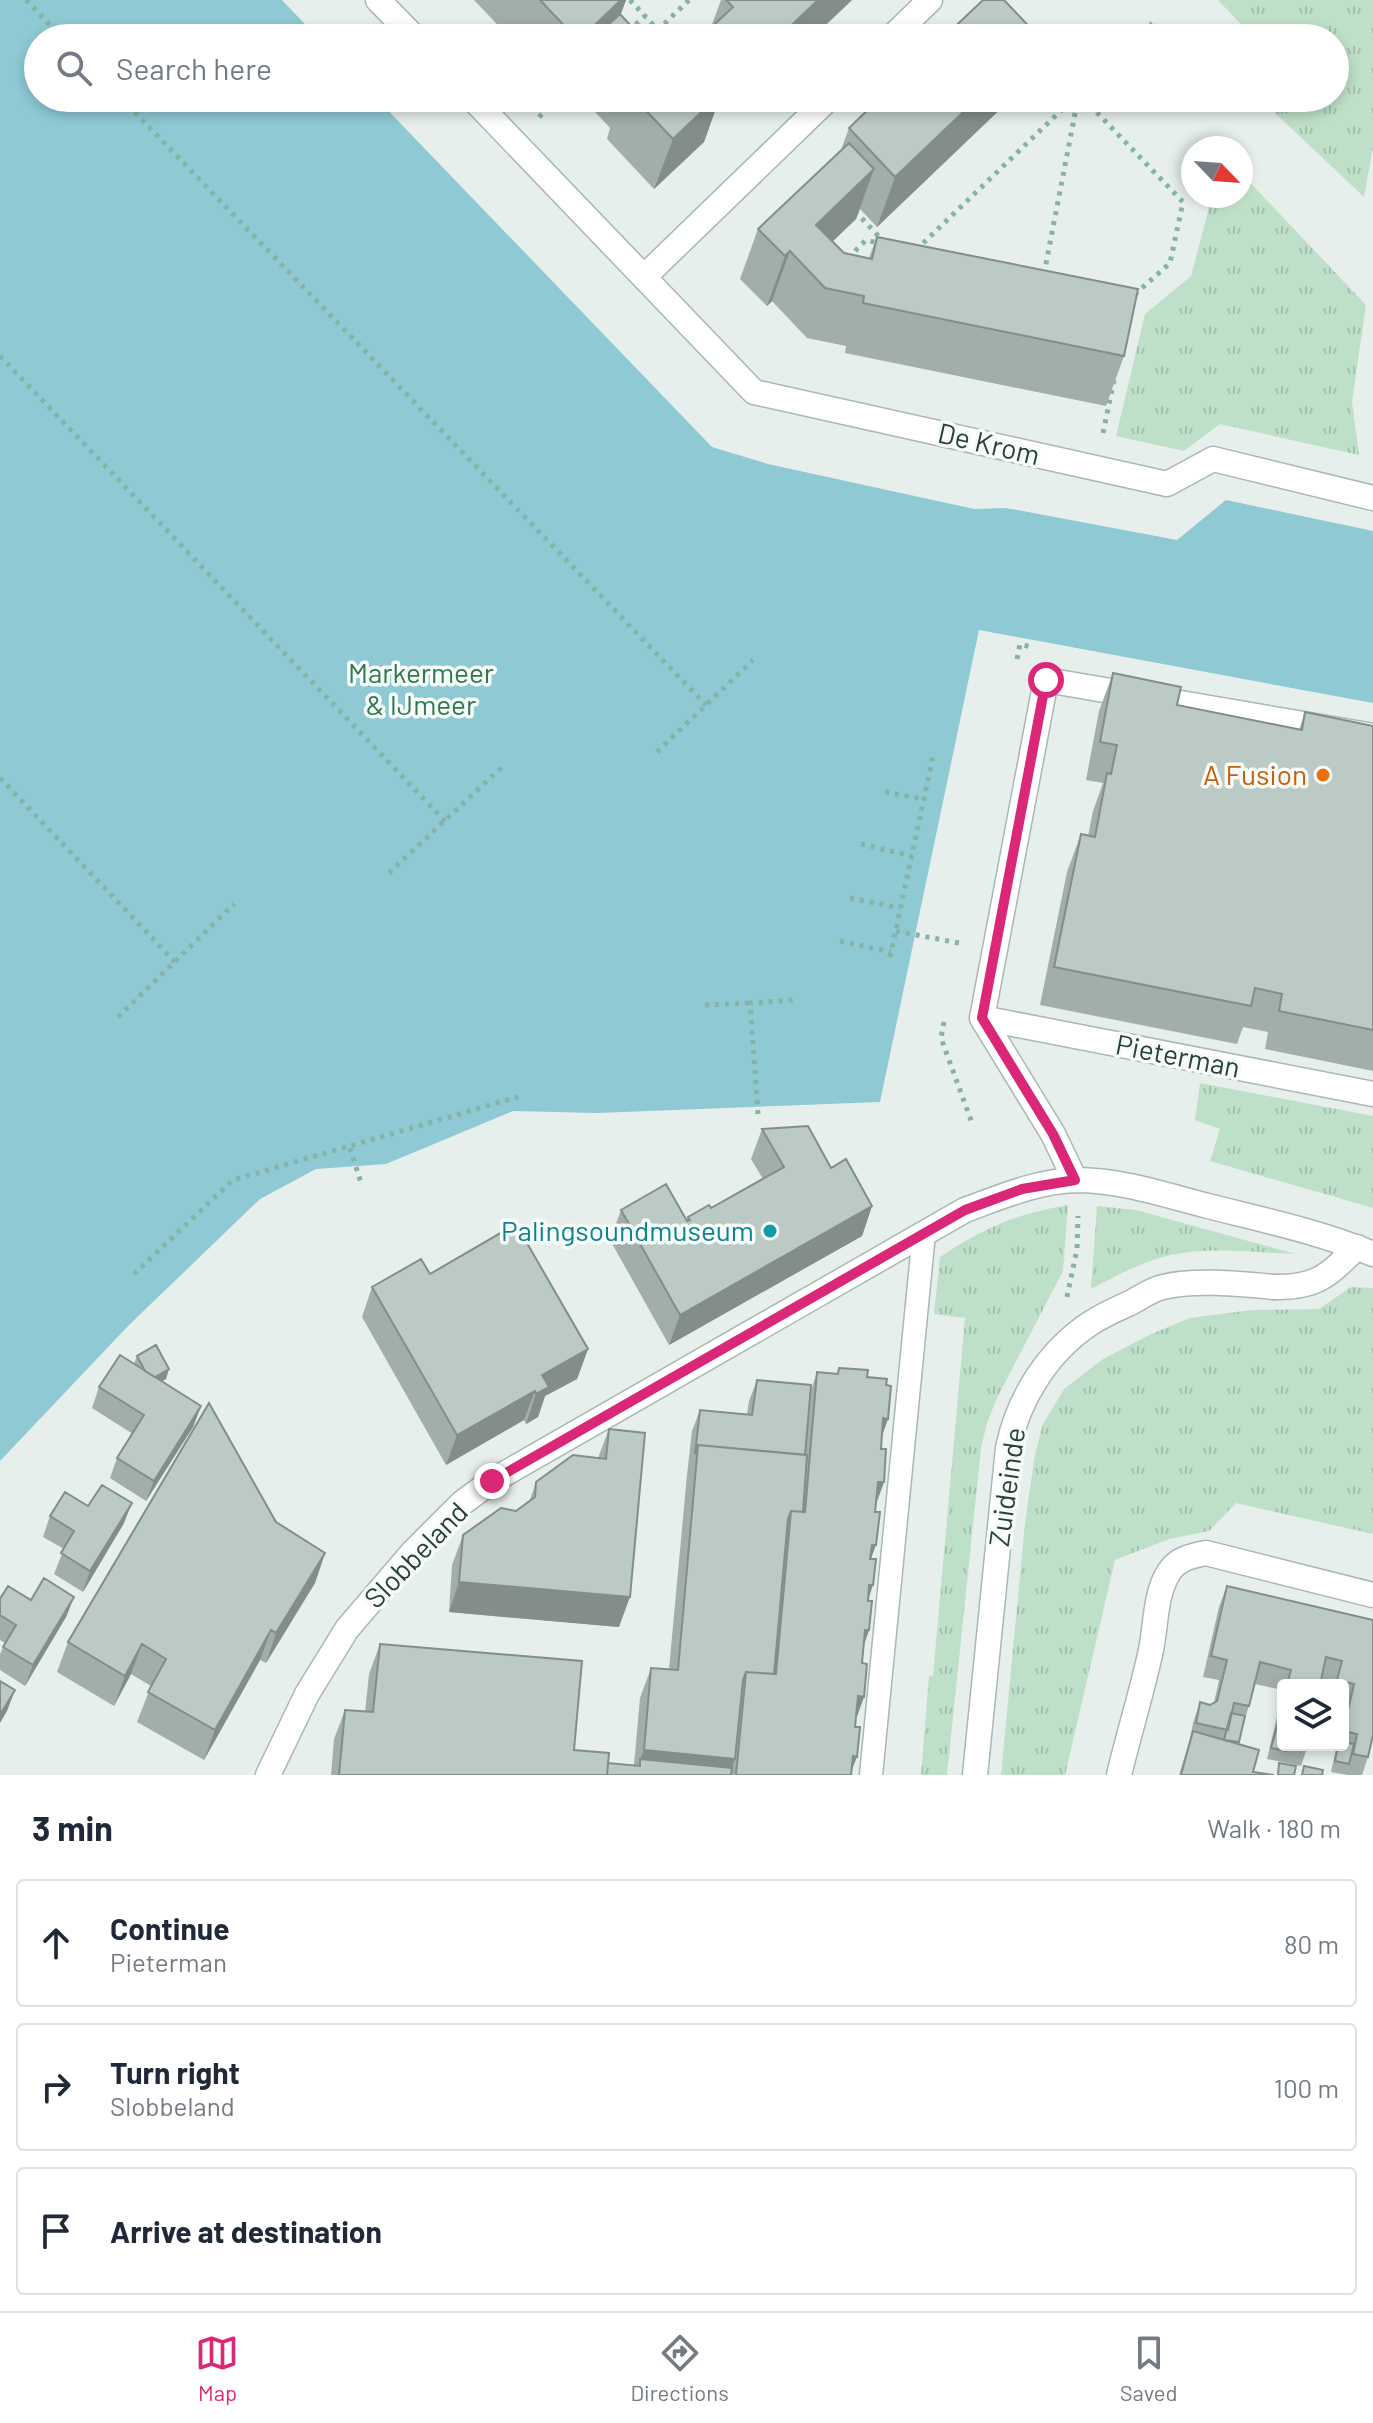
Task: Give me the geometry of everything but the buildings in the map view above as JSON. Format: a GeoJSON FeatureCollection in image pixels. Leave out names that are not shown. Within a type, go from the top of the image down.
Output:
{"type":"FeatureCollection","features":[{"type":"Feature","properties":{"kind":"street"},"geometry":{"type":"LineString","coordinates":[[378,0],[401,24]]}},
{"type":"Feature","properties":{"kind":"street"},"geometry":{"type":"LineString","coordinates":[[905,24],[930,0]]}},
{"type":"Feature","properties":{"kind":"street","name":"De Krom"},"geometry":{"type":"LineString","coordinates":[[485,112],[754,392],[1167,484],[1213,459],[1373,498]]}},
{"type":"Feature","properties":{"kind":"street"},"geometry":{"type":"LineString","coordinates":[[644,277],[815,112]]}},
{"type":"Feature","properties":{"kind":"street"},"geometry":{"type":"LineString","coordinates":[[1075,1180],[1053,1134],[982,1018],[1046,680],[1373,736]]}},
{"type":"Feature","properties":{"kind":"street","name":"Pieterman"},"geometry":{"type":"LineString","coordinates":[[982,1018],[1373,1094]]}},
{"type":"Feature","properties":{"kind":"street","name":"Slobbeland"},"geometry":{"type":"LineString","coordinates":[[268,1775],[307,1694],[347,1629],[412,1553],[462,1503],[492,1481],[965,1210],[1022,1189],[1075,1180],[1133,1186]]}},
{"type":"Feature","properties":{"kind":"street","name":"Zuideinde"},"geometry":{"type":"LineString","coordinates":[[1133,1186],[1291,1227],[1365,1250]]}},
{"type":"Feature","properties":{"kind":"street","name":"Zuideinde"},"geometry":{"type":"LineString","coordinates":[[975,1775],[1008,1448],[1013,1423],[1027,1394],[1053,1357],[1092,1322],[1162,1287],[1224,1283],[1294,1287],[1328,1276],[1365,1250]]}},
{"type":"Feature","properties":{"kind":"street"},"geometry":{"type":"LineString","coordinates":[[1119,1775],[1150,1652],[1161,1592],[1167,1574],[1175,1564],[1206,1553],[1373,1595]]}},
{"type":"Feature","properties":{"kind":"lane"},"geometry":{"type":"LineString","coordinates":[[871,1775],[924,1233]]}},
{"type":"Feature","properties":{"kind":"path"},"geometry":{"type":"LineString","coordinates":[[26,0],[49,24]]}},
{"type":"Feature","properties":{"kind":"path"},"geometry":{"type":"LineString","coordinates":[[630,0],[652,24]]}},
{"type":"Feature","properties":{"kind":"path"},"geometry":{"type":"LineString","coordinates":[[664,24],[689,0]]}},
{"type":"Feature","properties":{"kind":"path"},"geometry":{"type":"LineString","coordinates":[[636,24],[645,16]]}},
{"type":"Feature","properties":{"kind":"path"},"geometry":{"type":"LineString","coordinates":[[134,112],[706,705]]}},
{"type":"Feature","properties":{"kind":"path"},"geometry":{"type":"LineString","coordinates":[[929,254],[915,251],[1063,112]]}},
{"type":"Feature","properties":{"kind":"path"},"geometry":{"type":"LineString","coordinates":[[1043,278],[1075,112]]}},
{"type":"Feature","properties":{"kind":"path"},"geometry":{"type":"LineString","coordinates":[[1092,112],[1183,202],[1170,263],[1132,297]]}},
{"type":"Feature","properties":{"kind":"path"},"geometry":{"type":"LineString","coordinates":[[844,261],[866,240],[887,245],[847,203]]}},
{"type":"Feature","properties":{"kind":"path"},"geometry":{"type":"LineString","coordinates":[[0,356],[445,821]]}},
{"type":"Feature","properties":{"kind":"path"},"geometry":{"type":"LineString","coordinates":[[1096,468],[1115,375]]}},
{"type":"Feature","properties":{"kind":"path"},"geometry":{"type":"LineString","coordinates":[[1017,660],[1020,644],[1033,647]]}},
{"type":"Feature","properties":{"kind":"path"},"geometry":{"type":"LineString","coordinates":[[657,752],[753,660]]}},
{"type":"Feature","properties":{"kind":"path"},"geometry":{"type":"LineString","coordinates":[[840,941],[890,954],[933,756]]}},
{"type":"Feature","properties":{"kind":"path"},"geometry":{"type":"LineString","coordinates":[[389,873],[502,767]]}},
{"type":"Feature","properties":{"kind":"path"},"geometry":{"type":"LineString","coordinates":[[0,778],[175,962]]}},
{"type":"Feature","properties":{"kind":"path"},"geometry":{"type":"LineString","coordinates":[[885,792],[923,799]]}},
{"type":"Feature","properties":{"kind":"path"},"geometry":{"type":"LineString","coordinates":[[861,844],[912,856]]}},
{"type":"Feature","properties":{"kind":"path"},"geometry":{"type":"LineString","coordinates":[[850,898],[900,908]]}},
{"type":"Feature","properties":{"kind":"path"},"geometry":{"type":"LineString","coordinates":[[118,1017],[234,904]]}},
{"type":"Feature","properties":{"kind":"path"},"geometry":{"type":"LineString","coordinates":[[958,956],[963,928]]}},
{"type":"Feature","properties":{"kind":"path"},"geometry":{"type":"LineString","coordinates":[[896,931],[960,943]]}},
{"type":"Feature","properties":{"kind":"path"},"geometry":{"type":"LineString","coordinates":[[705,1005],[795,1000]]}},
{"type":"Feature","properties":{"kind":"path"},"geometry":{"type":"LineString","coordinates":[[750,1003],[758,1114]]}},
{"type":"Feature","properties":{"kind":"path"},"geometry":{"type":"LineString","coordinates":[[947,1011],[941,1038],[972,1123]]}},
{"type":"Feature","properties":{"kind":"path"},"geometry":{"type":"LineString","coordinates":[[134,1274],[233,1180],[521,1096]]}},
{"type":"Feature","properties":{"kind":"path"},"geometry":{"type":"LineString","coordinates":[[350,1148],[362,1186]]}},
{"type":"Feature","properties":{"kind":"path"},"geometry":{"type":"LineString","coordinates":[[1077,1249],[1079,1227]]}},
{"type":"Feature","properties":{"kind":"green space"},"geometry":{"type":"Polygon","coordinates":[[[1218,0],[1373,0],[1373,147],[1364,197],[1274,112],[1349,112],[1349,24],[1241,24],[1218,0]]]}},
{"type":"Feature","properties":{"kind":"green space"},"geometry":{"type":"Polygon","coordinates":[[[1253,186],[1366,305],[1352,402],[1359,455],[1220,424],[1184,451],[1116,436],[1145,314],[1191,276],[1209,208],[1253,208],[1253,186]]]}},
{"type":"Feature","properties":{"kind":"green space"},"geometry":{"type":"Polygon","coordinates":[[[1200,1083],[1373,1116],[1373,1208],[1210,1161],[1220,1129],[1195,1120],[1200,1083]]]}},
{"type":"Feature","properties":{"kind":"green space"},"geometry":{"type":"Polygon","coordinates":[[[1068,1205],[1063,1271],[997,1398],[981,1448],[947,1775],[921,1775],[929,1676],[933,1676],[965,1318],[934,1314],[940,1257],[1001,1224],[1068,1205]]]}},
{"type":"Feature","properties":{"kind":"green space"},"geometry":{"type":"Polygon","coordinates":[[[1097,1206],[1136,1210],[1296,1254],[1218,1250],[1186,1252],[1150,1261],[1091,1289],[1097,1206]]]}},
{"type":"Feature","properties":{"kind":"green space"},"geometry":{"type":"Polygon","coordinates":[[[1351,1287],[1373,1288],[1373,1534],[1236,1503],[1209,1531],[1169,1539],[1115,1560],[1065,1775],[1001,1775],[1025,1523],[1035,1454],[1043,1424],[1064,1389],[1103,1359],[1190,1318],[1252,1310],[1319,1309],[1351,1287]]]}},
{"type":"Feature","properties":{"kind":"water","name":"Markermeer & IJmeer"},"geometry":{"type":"Polygon","coordinates":[[[0,0],[282,0],[305,24],[24,24],[24,112],[389,112],[712,447],[768,464],[974,509],[1006,508],[1177,540],[1226,500],[1373,531],[1373,703],[979,630],[880,1102],[597,1113],[513,1111],[386,1164],[316,1169],[260,1199],[129,1325],[0,1461],[0,0]]]}},
{"type":"Feature","properties":{"kind":"place","name":"A Fusion"},"geometry":{"type":"Point","coordinates":[1323,775]}},
{"type":"Feature","properties":{"kind":"place","name":"Palingsoundmuseum"},"geometry":{"type":"Point","coordinates":[770,1231]}},
{"type":"Feature","properties":{"kind":"route"},"geometry":{"type":"LineString","coordinates":[[492,1481],[965,1210],[1022,1189],[1075,1180],[1053,1134],[982,1018],[1046,680]]}}]}
